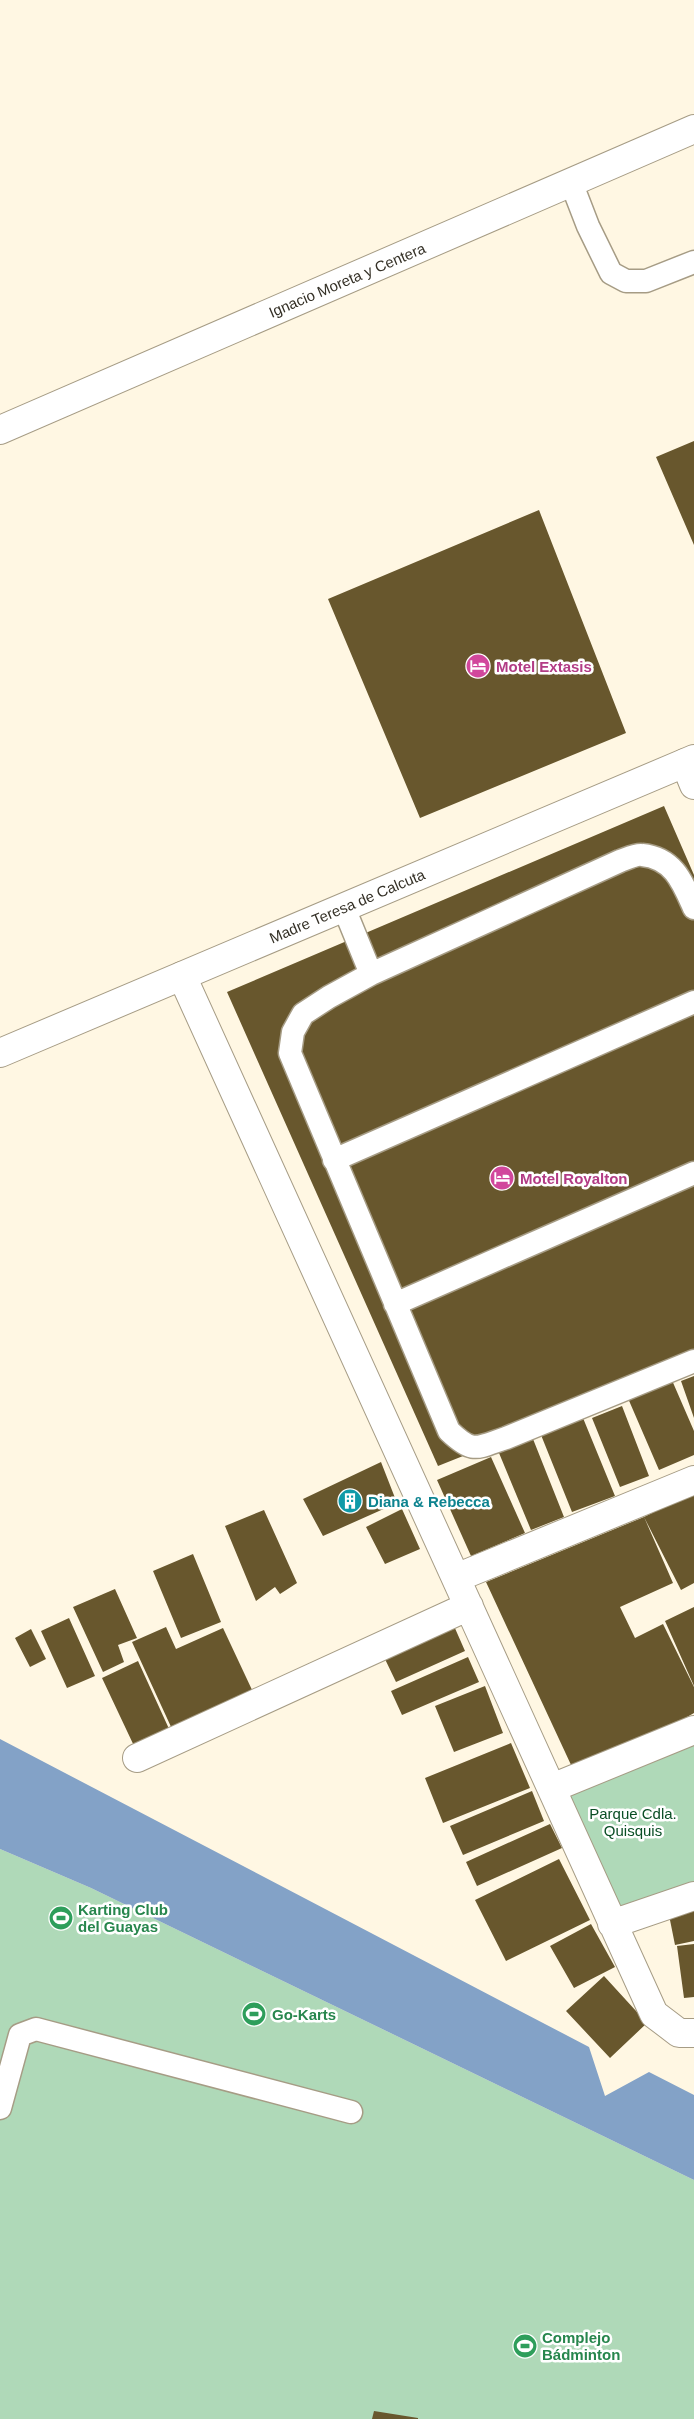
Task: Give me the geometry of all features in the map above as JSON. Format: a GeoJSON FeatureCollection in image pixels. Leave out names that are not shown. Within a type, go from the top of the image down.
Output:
{"type":"FeatureCollection","features":[{"type":"Feature","properties":{"kind":"street","name":"Ignacio Moreta y Centera"},"geometry":{"type":"LineString","coordinates":[[0,430],[694,129]]}},
{"type":"Feature","properties":{"kind":"street","name":"Madre Teresa de Calcuta"},"geometry":{"type":"LineString","coordinates":[[0,1054],[344,908],[691,769]]}},
{"type":"Feature","properties":{"kind":"street"},"geometry":{"type":"LineString","coordinates":[[182,976],[654,2014],[679,2033],[694,2033]]}},
{"type":"Feature","properties":{"kind":"street"},"geometry":{"type":"LineString","coordinates":[[456,1578],[694,1480]]}},
{"type":"Feature","properties":{"kind":"street"},"geometry":{"type":"LineString","coordinates":[[137,1758],[469,1606]]}},
{"type":"Feature","properties":{"kind":"street"},"geometry":{"type":"LineString","coordinates":[[552,1788],[694,1730]]}},
{"type":"Feature","properties":{"kind":"street"},"geometry":{"type":"LineString","coordinates":[[612,1924],[694,1896]]}},
{"type":"Feature","properties":{"kind":"lane"},"geometry":{"type":"LineString","coordinates":[[571,182],[588,226],[611,274],[626,281],[646,281],[694,262]]}},
{"type":"Feature","properties":{"kind":"lane"},"geometry":{"type":"LineString","coordinates":[[694,908],[679,874],[660,859],[641,854],[620,861],[371,974],[303,1014],[293,1032],[290,1053],[449,1431],[464,1445],[479,1447],[506,1438],[694,1361]]}},
{"type":"Feature","properties":{"kind":"lane"},"geometry":{"type":"LineString","coordinates":[[344,908],[371,974]]}},
{"type":"Feature","properties":{"kind":"lane"},"geometry":{"type":"LineString","coordinates":[[334,1160],[694,1002]]}},
{"type":"Feature","properties":{"kind":"lane"},"geometry":{"type":"LineString","coordinates":[[395,1304],[694,1174]]}},
{"type":"Feature","properties":{"kind":"lane"},"geometry":{"type":"LineString","coordinates":[[0,2108],[20,2034],[36,2029],[351,2112]]}},
{"type":"Feature","properties":{"kind":"green space","name":"Parque Cdla. Quisquis"},"geometry":{"type":"Polygon","coordinates":[[[694,1730],[694,1896],[612,1924],[552,1788],[694,1730]]]}},
{"type":"Feature","properties":{"kind":"green space"},"geometry":{"type":"Polygon","coordinates":[[[0,1849],[91,1888],[694,2180],[694,2419],[0,2419],[0,1849]]]}},
{"type":"Feature","properties":{"kind":"water"},"geometry":{"type":"Polygon","coordinates":[[[0,1739],[589,2047],[605,2096],[649,2072],[694,2095],[694,2180],[91,1888],[0,1849],[0,1739]]]}},
{"type":"Feature","properties":{"kind":"building"},"geometry":{"type":"Polygon","coordinates":[[[694,441],[694,545],[656,457],[694,441]]]}},
{"type":"Feature","properties":{"kind":"building","name":"Motel Extasis"},"geometry":{"type":"Polygon","coordinates":[[[539,510],[626,733],[420,818],[328,599],[539,510]]]}},
{"type":"Feature","properties":{"kind":"building","name":"Motel Royalton"},"geometry":{"type":"Polygon","coordinates":[[[664,806],[694,875],[694,1364],[438,1466],[227,992],[664,806]]]}},
{"type":"Feature","properties":{"kind":"building"},"geometry":{"type":"Polygon","coordinates":[[[694,1376],[694,1418],[681,1381],[694,1376]]]}},
{"type":"Feature","properties":{"kind":"building"},"geometry":{"type":"Polygon","coordinates":[[[671,1378],[694,1431],[694,1455],[659,1470],[627,1396],[671,1378]]]}},
{"type":"Feature","properties":{"kind":"building"},"geometry":{"type":"Polygon","coordinates":[[[622,1406],[649,1476],[620,1487],[592,1418],[622,1406]]]}},
{"type":"Feature","properties":{"kind":"building"},"geometry":{"type":"Polygon","coordinates":[[[583,1418],[615,1496],[572,1512],[541,1435],[583,1418]]]}},
{"type":"Feature","properties":{"kind":"building"},"geometry":{"type":"Polygon","coordinates":[[[533,1439],[564,1517],[531,1530],[499,1453],[533,1439]]]}},
{"type":"Feature","properties":{"kind":"building"},"geometry":{"type":"Polygon","coordinates":[[[491,1457],[525,1533],[471,1556],[437,1480],[491,1457]]]}},
{"type":"Feature","properties":{"kind":"building","name":"Diana & Rebecca"},"geometry":{"type":"Polygon","coordinates":[[[381,1462],[397,1503],[323,1536],[303,1499],[381,1462]]]}},
{"type":"Feature","properties":{"kind":"building"},"geometry":{"type":"Polygon","coordinates":[[[694,1492],[694,1583],[681,1590],[644,1517],[694,1492]]]}},
{"type":"Feature","properties":{"kind":"building"},"geometry":{"type":"Polygon","coordinates":[[[402,1509],[420,1549],[385,1564],[366,1527],[402,1509]]]}},
{"type":"Feature","properties":{"kind":"building"},"geometry":{"type":"Polygon","coordinates":[[[264,1510],[297,1583],[280,1594],[275,1587],[256,1601],[225,1526],[264,1510]]]}},
{"type":"Feature","properties":{"kind":"building"},"geometry":{"type":"Polygon","coordinates":[[[644,1517],[673,1583],[620,1607],[635,1638],[663,1624],[694,1687],[694,1713],[675,1724],[572,1767],[486,1582],[644,1517]]]}},
{"type":"Feature","properties":{"kind":"building"},"geometry":{"type":"Polygon","coordinates":[[[193,1554],[221,1622],[181,1638],[153,1571],[193,1554]]]}},
{"type":"Feature","properties":{"kind":"building"},"geometry":{"type":"Polygon","coordinates":[[[115,1589],[137,1638],[118,1645],[124,1662],[103,1672],[73,1607],[115,1589]]]}},
{"type":"Feature","properties":{"kind":"building"},"geometry":{"type":"Polygon","coordinates":[[[694,1607],[694,1686],[665,1621],[694,1607]]]}},
{"type":"Feature","properties":{"kind":"building"},"geometry":{"type":"Polygon","coordinates":[[[69,1618],[95,1676],[67,1688],[41,1631],[69,1618]]]}},
{"type":"Feature","properties":{"kind":"building"},"geometry":{"type":"Polygon","coordinates":[[[454,1626],[465,1651],[396,1682],[384,1657],[454,1626]]]}},
{"type":"Feature","properties":{"kind":"building"},"geometry":{"type":"Polygon","coordinates":[[[166,1627],[176,1649],[223,1628],[253,1692],[172,1729],[132,1642],[166,1627]]]}},
{"type":"Feature","properties":{"kind":"building"},"geometry":{"type":"Polygon","coordinates":[[[31,1629],[46,1659],[30,1667],[15,1638],[31,1629]]]}},
{"type":"Feature","properties":{"kind":"building"},"geometry":{"type":"Polygon","coordinates":[[[468,1657],[479,1682],[402,1715],[391,1691],[468,1657]]]}},
{"type":"Feature","properties":{"kind":"building"},"geometry":{"type":"Polygon","coordinates":[[[138,1661],[170,1731],[135,1748],[102,1678],[138,1661]]]}},
{"type":"Feature","properties":{"kind":"building"},"geometry":{"type":"Polygon","coordinates":[[[485,1686],[503,1733],[454,1752],[435,1706],[485,1686]]]}},
{"type":"Feature","properties":{"kind":"building"},"geometry":{"type":"Polygon","coordinates":[[[511,1743],[530,1788],[443,1823],[425,1778],[511,1743]]]}},
{"type":"Feature","properties":{"kind":"building"},"geometry":{"type":"Polygon","coordinates":[[[532,1791],[544,1821],[463,1855],[450,1826],[532,1791]]]}},
{"type":"Feature","properties":{"kind":"building"},"geometry":{"type":"Polygon","coordinates":[[[550,1824],[562,1848],[477,1886],[466,1862],[550,1824]]]}},
{"type":"Feature","properties":{"kind":"building"},"geometry":{"type":"Polygon","coordinates":[[[559,1859],[590,1920],[506,1961],[475,1900],[559,1859]]]}},
{"type":"Feature","properties":{"kind":"building"},"geometry":{"type":"Polygon","coordinates":[[[694,1900],[694,1941],[675,1945],[667,1905],[694,1900]]]}},
{"type":"Feature","properties":{"kind":"building"},"geometry":{"type":"Polygon","coordinates":[[[591,1924],[615,1967],[574,1988],[550,1946],[591,1924]]]}},
{"type":"Feature","properties":{"kind":"building"},"geometry":{"type":"Polygon","coordinates":[[[694,1944],[694,1997],[684,1998],[677,1946],[694,1944]]]}},
{"type":"Feature","properties":{"kind":"building"},"geometry":{"type":"Polygon","coordinates":[[[604,1976],[647,2023],[610,2058],[566,2011],[604,1976]]]}},
{"type":"Feature","properties":{"kind":"building"},"geometry":{"type":"Polygon","coordinates":[[[374,2411],[418,2418],[418,2419],[372,2419],[374,2411]]]}},
{"type":"Feature","properties":{"kind":"place","name":"Motel Extasis"},"geometry":{"type":"Point","coordinates":[478,666]}},
{"type":"Feature","properties":{"kind":"place","name":"Motel Royalton"},"geometry":{"type":"Point","coordinates":[502,1178]}},
{"type":"Feature","properties":{"kind":"place","name":"Diana & Rebecca"},"geometry":{"type":"Point","coordinates":[350,1501]}},
{"type":"Feature","properties":{"kind":"place","name":"Karting Club del Guayas"},"geometry":{"type":"Point","coordinates":[61,1918]}},
{"type":"Feature","properties":{"kind":"place","name":"Go-Karts"},"geometry":{"type":"Point","coordinates":[254,2014]}},
{"type":"Feature","properties":{"kind":"place","name":"Complejo Bádminton"},"geometry":{"type":"Point","coordinates":[525,2346]}}]}
